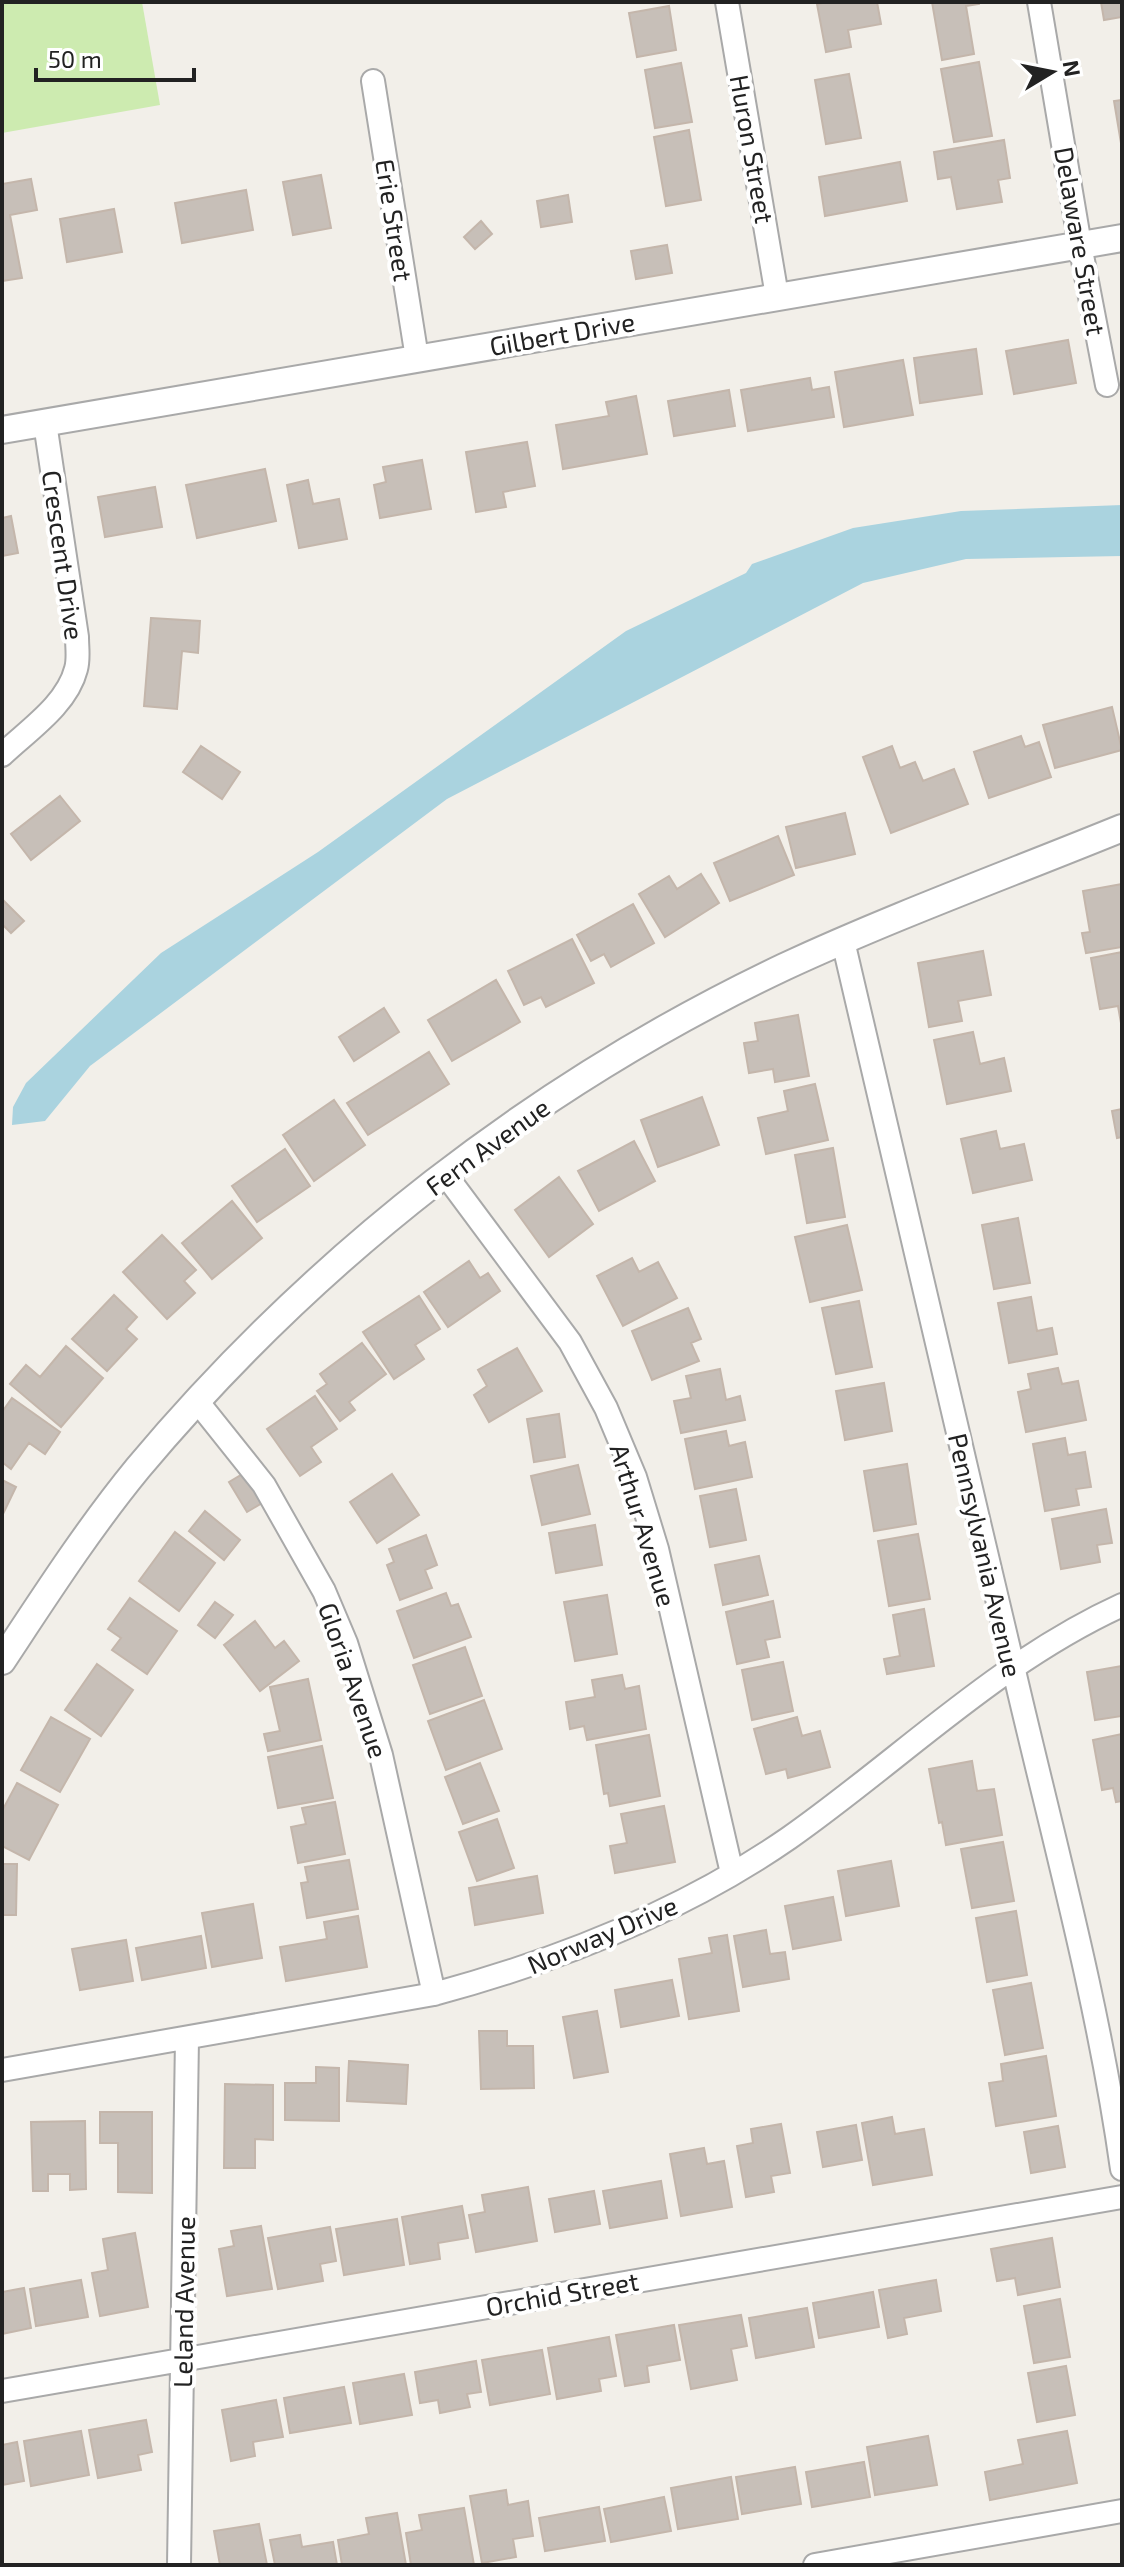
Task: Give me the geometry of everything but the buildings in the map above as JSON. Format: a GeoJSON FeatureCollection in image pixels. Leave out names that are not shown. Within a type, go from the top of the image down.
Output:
{"type":"FeatureCollection","features":[{"type":"Feature","properties":{"kind":"street","name":"Huron Street"},"geometry":{"type":"LineString","coordinates":[[727,2],[777,296]]}},
{"type":"Feature","properties":{"kind":"street","name":"Delaware Street"},"geometry":{"type":"LineString","coordinates":[[1039,2],[1107,385]]}},
{"type":"Feature","properties":{"kind":"street","name":"Erie Street"},"geometry":{"type":"LineString","coordinates":[[373,81],[417,358]]}},
{"type":"Feature","properties":{"kind":"street","name":"Gilbert Drive"},"geometry":{"type":"LineString","coordinates":[[2,430],[1122,238]]}},
{"type":"Feature","properties":{"kind":"street","name":"Crescent Drive"},"geometry":{"type":"LineString","coordinates":[[2,755],[66,692],[78,660],[45,423]]}},
{"type":"Feature","properties":{"kind":"street","name":"Fern Avenue"},"geometry":{"type":"LineString","coordinates":[[2,1661],[69,1559],[136,1471],[197,1401],[295,1302],[361,1241],[516,1121],[600,1066],[757,981],[843,941],[1122,828]]}},
{"type":"Feature","properties":{"kind":"street","name":"Pennsylvania Avenue"},"geometry":{"type":"LineString","coordinates":[[843,941],[1067,1887],[1113,2106],[1122,2169]]}},
{"type":"Feature","properties":{"kind":"street","name":"Arthur Avenue"},"geometry":{"type":"LineString","coordinates":[[445,1174],[570,1342],[606,1408],[635,1477],[657,1549],[732,1873]]}},
{"type":"Feature","properties":{"kind":"street","name":"Gloria Avenue"},"geometry":{"type":"LineString","coordinates":[[197,1401],[264,1485],[324,1591],[346,1643],[381,1755],[434,1994]]}},
{"type":"Feature","properties":{"kind":"street","name":"Norway Drive"},"geometry":{"type":"LineString","coordinates":[[2,2070],[434,1994],[492,1979],[575,1950],[657,1914],[732,1873],[798,1831],[1013,1667],[1066,1634],[1122,1605]]}},
{"type":"Feature","properties":{"kind":"street","name":"Leland Avenue"},"geometry":{"type":"LineString","coordinates":[[179,2565],[187,2038]]}},
{"type":"Feature","properties":{"kind":"street","name":"Orchid Street"},"geometry":{"type":"LineString","coordinates":[[2,2391],[1122,2197]]}},
{"type":"Feature","properties":{"kind":"street"},"geometry":{"type":"LineString","coordinates":[[815,2565],[1122,2511]]}},
{"type":"Feature","properties":{"kind":"green space"},"geometry":{"type":"Polygon","coordinates":[[[2,2],[142,2],[160,105],[2,133],[2,2]]]}},
{"type":"Feature","properties":{"kind":"water"},"geometry":{"type":"Polygon","coordinates":[[[1122,505],[1122,556],[966,559],[863,583],[447,799],[90,1066],[45,1121],[12,1125],[13,1107],[26,1083],[161,953],[318,852],[626,631],[746,573],[752,564],[853,528],[961,511],[1122,505]]]}}]}
